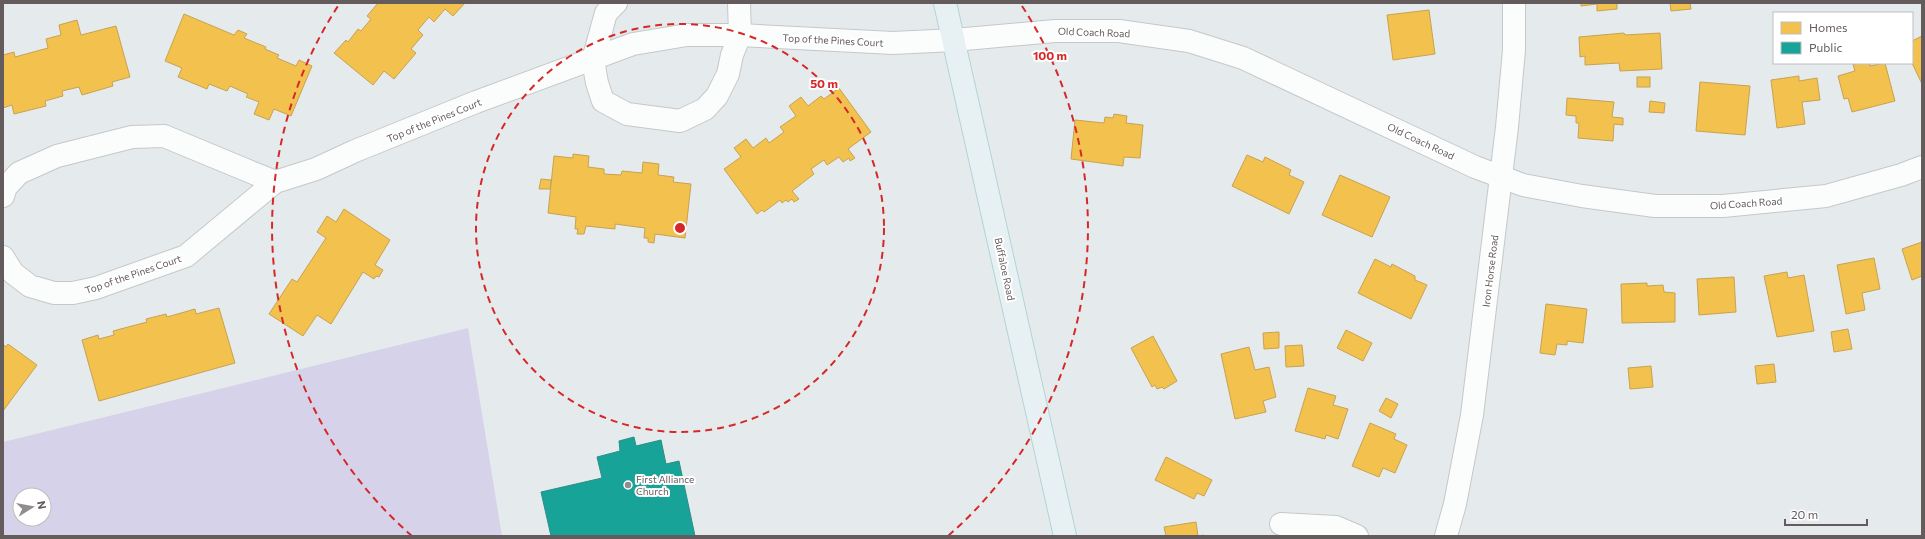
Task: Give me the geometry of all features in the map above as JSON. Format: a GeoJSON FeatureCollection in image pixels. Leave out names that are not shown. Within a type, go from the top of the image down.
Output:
{"type":"FeatureCollection","features":[{"type":"Feature","properties":{"kind":"main road","name":"Buffaloe Road"},"geometry":{"type":"LineString","coordinates":[[945,3],[1065,536]]}},
{"type":"Feature","properties":{"kind":"street"},"geometry":{"type":"LineString","coordinates":[[616,3],[606,13],[593,60],[596,83],[603,101],[627,114],[680,121],[705,109],[718,96],[728,74],[732,55],[740,35],[739,3]]}},
{"type":"Feature","properties":{"kind":"street","name":"Iron Horse Road"},"geometry":{"type":"LineString","coordinates":[[1446,536],[1455,504],[1472,415],[1514,50],[1514,3]]}},
{"type":"Feature","properties":{"kind":"street","name":"Old Coach Road"},"geometry":{"type":"LineString","coordinates":[[926,41],[1055,31],[1119,31],[1189,41],[1243,58],[1475,167],[1523,185],[1582,196],[1655,206],[1724,206],[1826,196],[1902,175],[1922,167]]}},
{"type":"Feature","properties":{"kind":"street","name":"Top of the Pines Court"},"geometry":{"type":"LineString","coordinates":[[3,257],[13,273],[30,286],[54,292],[73,293],[96,288],[186,256],[275,182],[316,169],[355,151],[469,105],[633,44],[687,35],[740,35],[893,43],[926,41]]}},
{"type":"Feature","properties":{"kind":"street"},"geometry":{"type":"LineString","coordinates":[[3,196],[6,187],[19,173],[57,156],[132,136],[164,136],[275,182]]}},
{"type":"Feature","properties":{"kind":"street"},"geometry":{"type":"LineString","coordinates":[[1281,524],[1336,527],[1357,536]]}},
{"type":"Feature","properties":{"kind":"shaded area"},"geometry":{"type":"Polygon","coordinates":[[[468,328],[502,536],[3,536],[3,442],[468,328]]]}},
{"type":"Feature","properties":{"kind":"building: Homes"},"geometry":{"type":"Polygon","coordinates":[[[378,3],[465,3],[453,16],[445,9],[434,22],[429,17],[418,30],[423,35],[411,49],[416,53],[394,79],[384,71],[373,85],[334,53],[346,40],[348,42],[358,29],[361,31],[371,19],[367,16],[378,3]]]}},
{"type":"Feature","properties":{"kind":"building: Homes"},"geometry":{"type":"Polygon","coordinates":[[[1581,3],[1617,3],[1617,9],[1597,11],[1597,4],[1581,6],[1581,3]]]}},
{"type":"Feature","properties":{"kind":"building: Homes"},"geometry":{"type":"Polygon","coordinates":[[[1670,3],[1690,3],[1691,9],[1671,11],[1670,3]]]}},
{"type":"Feature","properties":{"kind":"building: Homes"},"geometry":{"type":"Polygon","coordinates":[[[1429,10],[1435,54],[1393,60],[1387,15],[1429,10]]]}},
{"type":"Feature","properties":{"kind":"building: Homes"},"geometry":{"type":"Polygon","coordinates":[[[184,14],[234,35],[238,30],[247,34],[244,38],[266,47],[265,49],[279,55],[277,58],[296,66],[299,60],[312,66],[291,116],[274,109],[269,120],[254,114],[259,102],[246,97],[248,94],[230,86],[227,91],[209,84],[207,89],[178,77],[182,68],[165,61],[184,14]]]}},
{"type":"Feature","properties":{"kind":"building: Homes"},"geometry":{"type":"Polygon","coordinates":[[[77,20],[81,35],[116,26],[130,77],[112,82],[113,86],[82,95],[79,87],[62,91],[63,96],[45,101],[46,106],[14,114],[12,105],[3,108],[3,55],[14,52],[15,57],[48,48],[46,39],[61,35],[59,25],[77,20]]]}},
{"type":"Feature","properties":{"kind":"building: Homes"},"geometry":{"type":"Polygon","coordinates":[[[1624,33],[1625,35],[1660,33],[1662,69],[1620,71],[1619,63],[1585,65],[1585,56],[1580,57],[1579,37],[1624,33]]]}},
{"type":"Feature","properties":{"kind":"building: Homes"},"geometry":{"type":"Polygon","coordinates":[[[1922,36],[1922,84],[1912,64],[1913,40],[1922,36]]]}},
{"type":"Feature","properties":{"kind":"building: Homes"},"geometry":{"type":"Polygon","coordinates":[[[1853,64],[1870,64],[1870,66],[1885,64],[1895,101],[1852,112],[1848,98],[1844,99],[1838,76],[1855,71],[1853,64]]]}},
{"type":"Feature","properties":{"kind":"building: Homes"},"geometry":{"type":"Polygon","coordinates":[[[1799,76],[1799,81],[1817,78],[1820,100],[1802,102],[1805,124],[1777,128],[1771,80],[1799,76]]]}},
{"type":"Feature","properties":{"kind":"building: Homes"},"geometry":{"type":"Polygon","coordinates":[[[1637,77],[1650,77],[1650,87],[1637,87],[1637,77]]]}},
{"type":"Feature","properties":{"kind":"building: Homes"},"geometry":{"type":"Polygon","coordinates":[[[1700,82],[1750,86],[1745,135],[1696,131],[1700,82]]]}},
{"type":"Feature","properties":{"kind":"building: Homes"},"geometry":{"type":"Polygon","coordinates":[[[839,88],[871,132],[848,149],[855,158],[850,161],[849,158],[843,162],[839,157],[827,165],[824,160],[811,169],[814,174],[792,191],[799,199],[794,202],[792,199],[788,202],[786,200],[782,203],[780,200],[764,212],[762,210],[757,214],[724,169],[741,157],[734,148],[746,139],[753,148],[766,138],[769,143],[784,132],[780,127],[796,116],[789,106],[801,97],[808,106],[821,96],[824,99],[839,88]]]}},
{"type":"Feature","properties":{"kind":"building: Homes"},"geometry":{"type":"Polygon","coordinates":[[[1567,98],[1614,102],[1612,117],[1623,118],[1623,125],[1614,124],[1613,141],[1578,138],[1579,123],[1576,123],[1576,116],[1566,115],[1567,98]]]}},
{"type":"Feature","properties":{"kind":"building: Homes"},"geometry":{"type":"Polygon","coordinates":[[[1650,101],[1665,103],[1664,113],[1649,112],[1650,101]]]}},
{"type":"Feature","properties":{"kind":"building: Homes"},"geometry":{"type":"Polygon","coordinates":[[[1114,114],[1127,116],[1126,123],[1143,125],[1140,158],[1124,157],[1123,166],[1071,159],[1075,120],[1104,123],[1105,117],[1113,118],[1114,114]]]}},
{"type":"Feature","properties":{"kind":"building: Homes"},"geometry":{"type":"Polygon","coordinates":[[[573,154],[589,156],[588,167],[604,169],[604,174],[621,175],[622,171],[642,173],[643,162],[659,164],[658,175],[674,177],[673,182],[691,184],[685,238],[655,234],[654,243],[648,242],[648,238],[644,238],[645,228],[615,224],[615,229],[586,226],[584,234],[577,234],[578,229],[575,229],[576,217],[548,213],[554,156],[573,158],[573,154]]]}},
{"type":"Feature","properties":{"kind":"building: Homes"},"geometry":{"type":"Polygon","coordinates":[[[1247,155],[1263,162],[1265,157],[1291,170],[1289,175],[1304,182],[1289,214],[1232,186],[1247,155]]]}},
{"type":"Feature","properties":{"kind":"building: Homes"},"geometry":{"type":"Polygon","coordinates":[[[1340,175],[1390,197],[1372,237],[1322,215],[1340,175]]]}},
{"type":"Feature","properties":{"kind":"building: Homes"},"geometry":{"type":"Polygon","coordinates":[[[541,179],[551,180],[550,189],[539,189],[541,179]]]}},
{"type":"Feature","properties":{"kind":"building: Homes"},"geometry":{"type":"Polygon","coordinates":[[[344,209],[390,240],[375,265],[383,270],[379,277],[376,276],[374,279],[363,272],[331,324],[317,315],[303,336],[269,314],[292,279],[297,282],[326,238],[317,232],[327,216],[336,222],[344,209]]]}},
{"type":"Feature","properties":{"kind":"building: Homes"},"geometry":{"type":"Polygon","coordinates":[[[1922,242],[1922,276],[1912,280],[1902,249],[1922,242]]]}},
{"type":"Feature","properties":{"kind":"building: Homes"},"geometry":{"type":"Polygon","coordinates":[[[1874,258],[1880,289],[1862,293],[1865,310],[1846,314],[1837,265],[1874,258]]]}},
{"type":"Feature","properties":{"kind":"building: Homes"},"geometry":{"type":"Polygon","coordinates":[[[1375,259],[1391,267],[1392,264],[1415,276],[1415,280],[1427,285],[1411,319],[1358,293],[1375,259]]]}},
{"type":"Feature","properties":{"kind":"building: Homes"},"geometry":{"type":"Polygon","coordinates":[[[1787,272],[1788,278],[1804,275],[1814,331],[1777,337],[1764,276],[1787,272]]]}},
{"type":"Feature","properties":{"kind":"building: Homes"},"geometry":{"type":"Polygon","coordinates":[[[1734,277],[1736,312],[1699,315],[1697,279],[1734,277]]]}},
{"type":"Feature","properties":{"kind":"building: Homes"},"geometry":{"type":"Polygon","coordinates":[[[1647,283],[1647,286],[1663,285],[1664,292],[1675,293],[1675,322],[1622,323],[1621,284],[1647,283]]]}},
{"type":"Feature","properties":{"kind":"building: Homes"},"geometry":{"type":"Polygon","coordinates":[[[1546,304],[1587,309],[1583,343],[1567,341],[1567,345],[1557,344],[1555,355],[1540,353],[1546,304]]]}},
{"type":"Feature","properties":{"kind":"building: Homes"},"geometry":{"type":"Polygon","coordinates":[[[219,308],[235,363],[99,401],[82,340],[98,335],[99,339],[114,335],[113,331],[147,322],[146,319],[166,314],[167,317],[195,309],[196,314],[219,308]]]}},
{"type":"Feature","properties":{"kind":"building: Homes"},"geometry":{"type":"Polygon","coordinates":[[[1848,329],[1852,349],[1834,352],[1831,332],[1848,329]]]}},
{"type":"Feature","properties":{"kind":"building: Homes"},"geometry":{"type":"Polygon","coordinates":[[[1346,330],[1372,343],[1363,361],[1337,348],[1346,330]]]}},
{"type":"Feature","properties":{"kind":"building: Homes"},"geometry":{"type":"Polygon","coordinates":[[[1279,332],[1279,348],[1264,349],[1263,333],[1279,332]]]}},
{"type":"Feature","properties":{"kind":"building: Homes"},"geometry":{"type":"Polygon","coordinates":[[[1153,336],[1177,381],[1164,389],[1162,387],[1157,389],[1155,385],[1152,387],[1131,348],[1153,336]]]}},
{"type":"Feature","properties":{"kind":"building: Homes"},"geometry":{"type":"Polygon","coordinates":[[[3,344],[6,347],[8,344],[37,365],[3,411],[3,344]]]}},
{"type":"Feature","properties":{"kind":"building: Homes"},"geometry":{"type":"Polygon","coordinates":[[[1302,345],[1304,366],[1286,367],[1285,346],[1302,345]]]}},
{"type":"Feature","properties":{"kind":"building: Homes"},"geometry":{"type":"Polygon","coordinates":[[[1249,347],[1255,370],[1269,367],[1276,397],[1263,401],[1266,412],[1235,419],[1221,354],[1249,347]]]}},
{"type":"Feature","properties":{"kind":"building: Homes"},"geometry":{"type":"Polygon","coordinates":[[[1774,364],[1776,382],[1757,384],[1755,366],[1774,364]]]}},
{"type":"Feature","properties":{"kind":"building: Homes"},"geometry":{"type":"Polygon","coordinates":[[[1651,366],[1653,387],[1630,389],[1628,368],[1651,366]]]}},
{"type":"Feature","properties":{"kind":"building: Homes"},"geometry":{"type":"Polygon","coordinates":[[[1308,388],[1336,396],[1333,405],[1348,409],[1338,439],[1326,435],[1325,439],[1295,431],[1308,388]]]}},
{"type":"Feature","properties":{"kind":"building: Homes"},"geometry":{"type":"Polygon","coordinates":[[[1386,398],[1398,404],[1391,418],[1379,411],[1386,398]]]}},
{"type":"Feature","properties":{"kind":"building: Homes"},"geometry":{"type":"Polygon","coordinates":[[[1370,423],[1396,434],[1394,439],[1407,445],[1395,473],[1383,468],[1379,477],[1352,466],[1370,423]]]}},
{"type":"Feature","properties":{"kind":"building: Homes"},"geometry":{"type":"Polygon","coordinates":[[[1166,457],[1212,480],[1204,496],[1197,493],[1194,499],[1155,480],[1166,457]]]}},
{"type":"Feature","properties":{"kind":"building: Homes"},"geometry":{"type":"Polygon","coordinates":[[[1196,522],[1198,536],[1166,536],[1164,527],[1196,522]]]}},
{"type":"Feature","properties":{"kind":"building: Public","name":"First Alliance Church"},"geometry":{"type":"Polygon","coordinates":[[[634,437],[636,446],[661,440],[666,464],[679,461],[695,536],[551,536],[541,492],[602,478],[597,457],[620,451],[619,441],[634,437]]]}},
{"type":"Feature","properties":{"kind":"place","name":"First Alliance Church"},"geometry":{"type":"Point","coordinates":[628,485]}}]}
